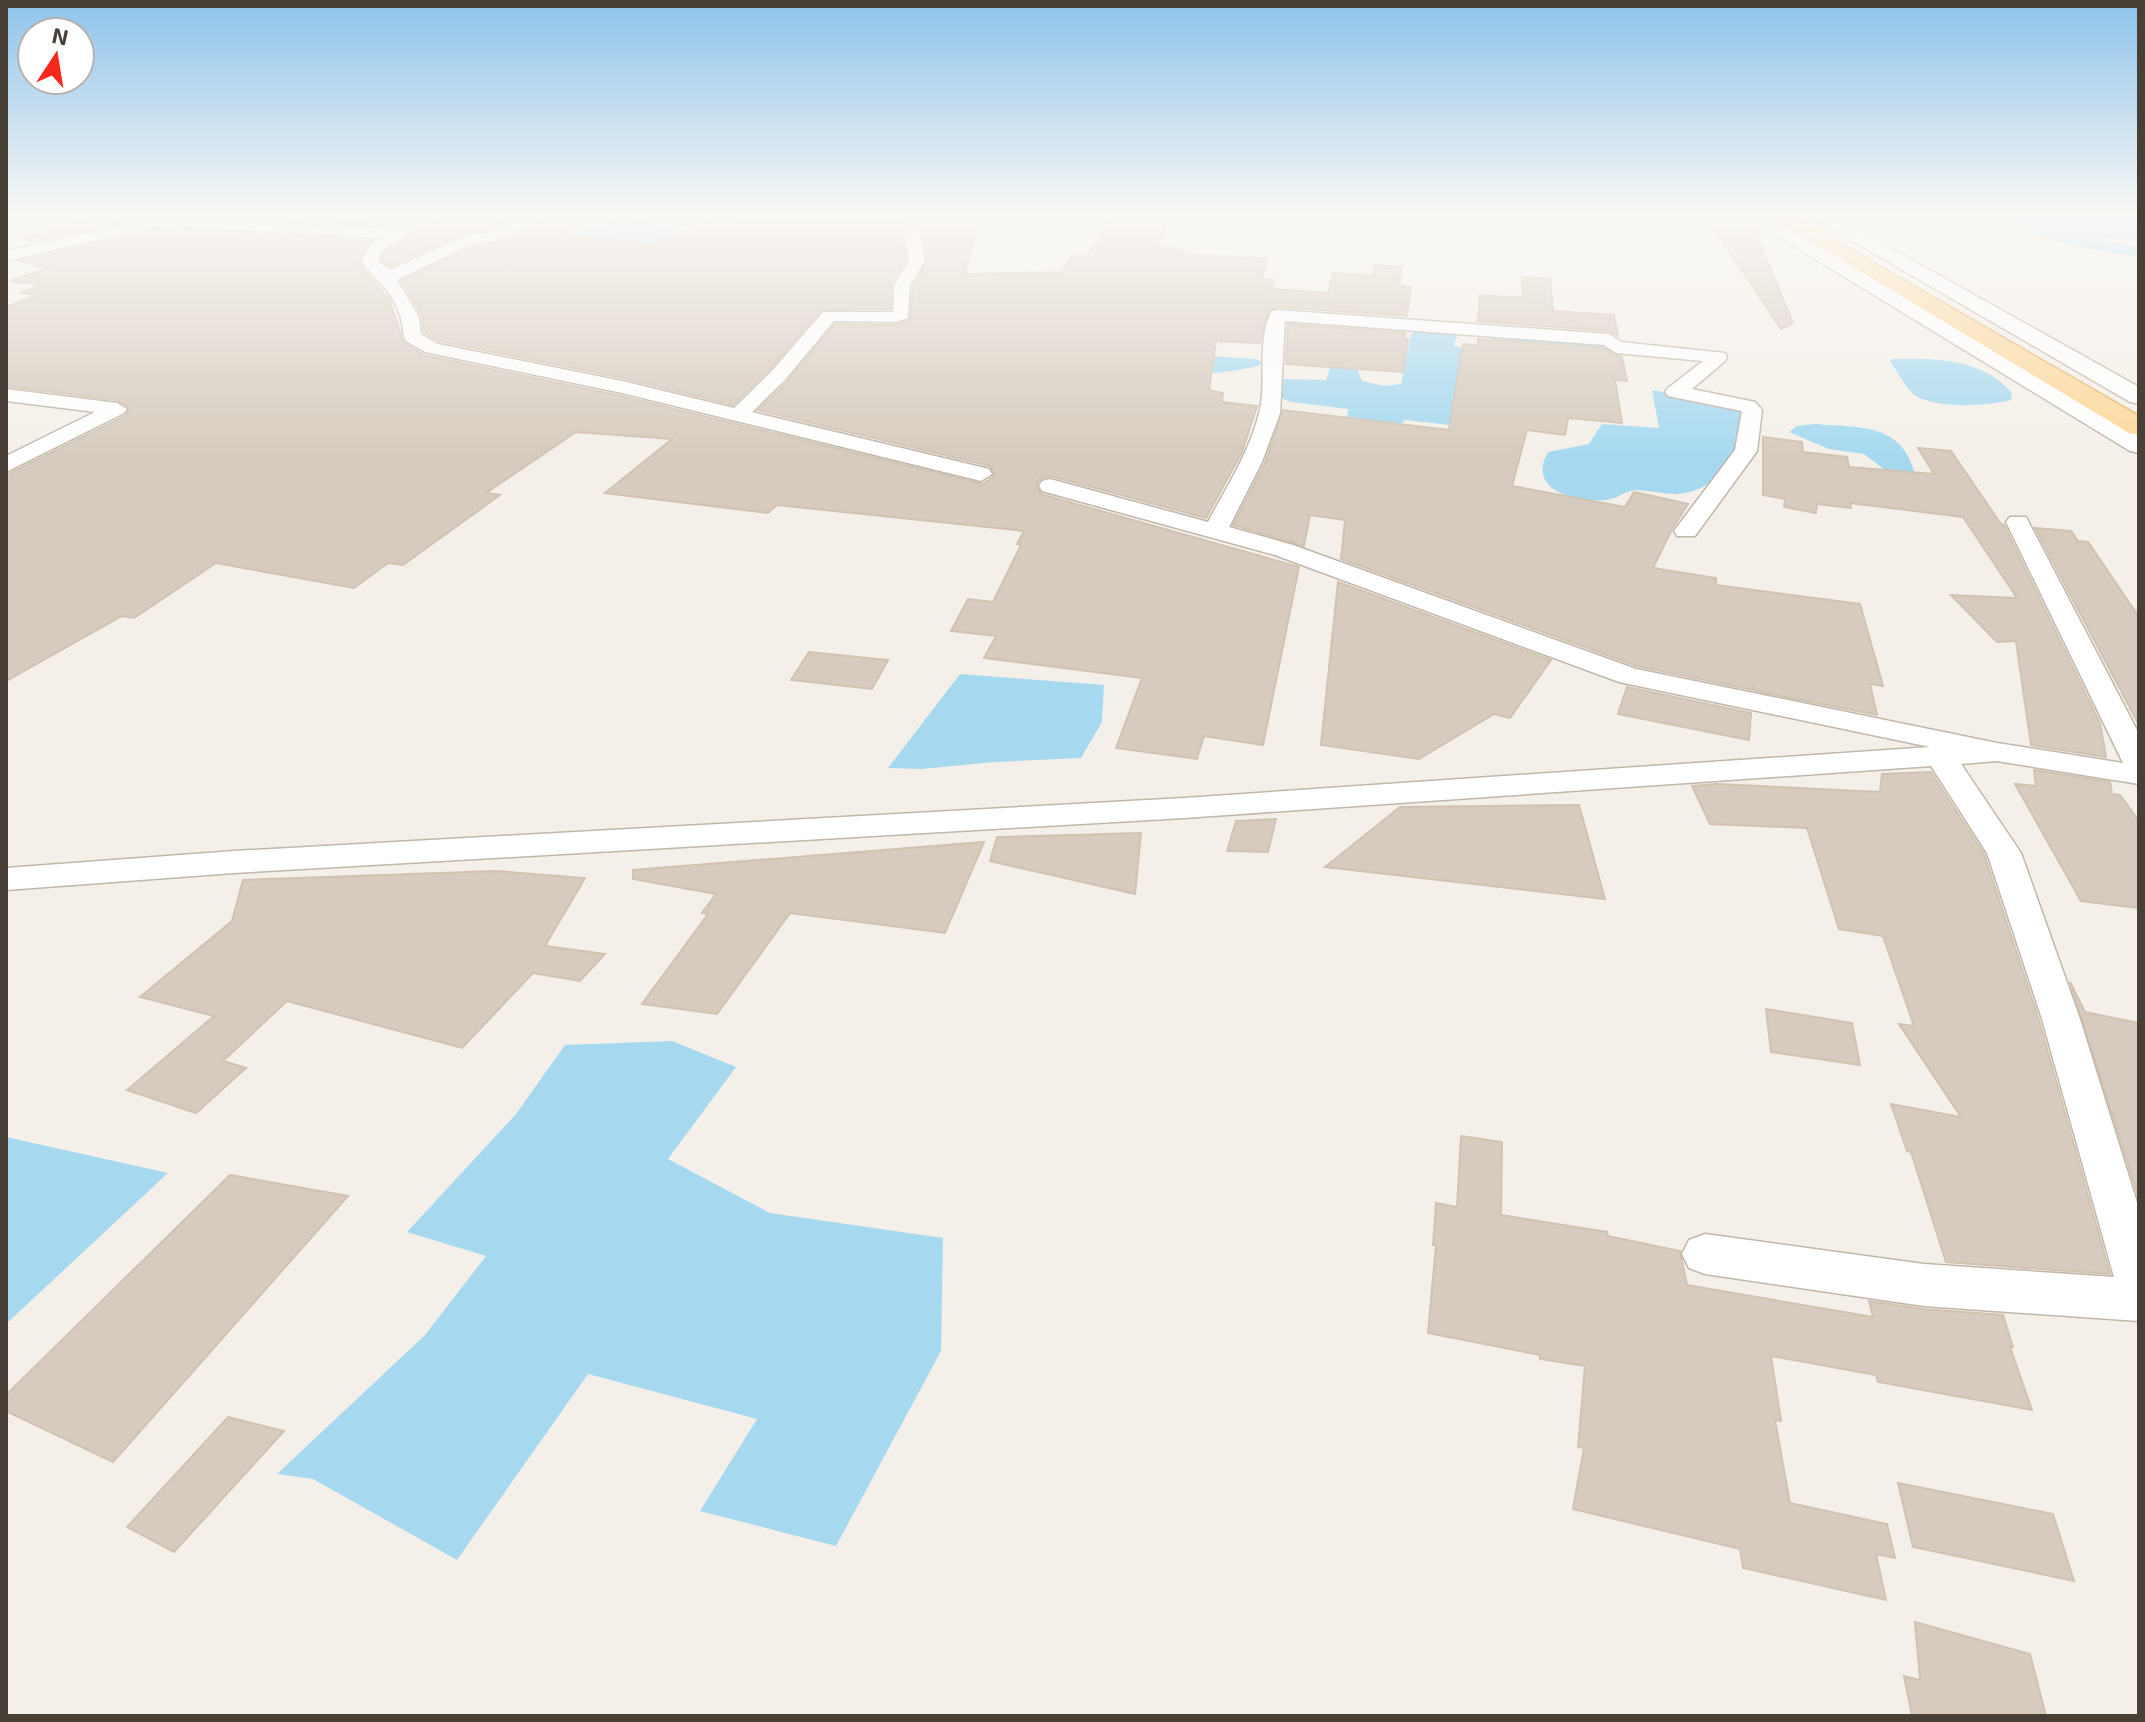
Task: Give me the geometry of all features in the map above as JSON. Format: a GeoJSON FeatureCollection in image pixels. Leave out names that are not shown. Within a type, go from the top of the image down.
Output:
{"type":"FeatureCollection","features":[{"type":"Feature","properties":{"kind":"main road"},"geometry":{"type":"LineString","coordinates":[[1918,295],[2066,384],[2137,420]]}},
{"type":"Feature","properties":{"kind":"main road"},"geometry":{"type":"LineString","coordinates":[[1936,295],[2104,384],[2137,420]]}},
{"type":"Feature","properties":{"kind":"main road"},"geometry":{"type":"LineString","coordinates":[[2037,385],[2066,384]]}},
{"type":"Feature","properties":{"kind":"street"},"geometry":{"type":"LineString","coordinates":[[397,295],[410,317],[412,337],[432,348],[622,387],[981,474]]}},
{"type":"Feature","properties":{"kind":"street"},"geometry":{"type":"LineString","coordinates":[[737,416],[777,377],[829,316],[896,317],[902,314],[902,295]]}},
{"type":"Feature","properties":{"kind":"street"},"geometry":{"type":"LineString","coordinates":[[1904,295],[2037,385],[2137,420]]}},
{"type":"Feature","properties":{"kind":"street"},"geometry":{"type":"LineString","coordinates":[[1219,524],[1255,454],[1268,417],[1274,380],[1272,333],[1278,315],[1609,340],[1616,347],[1718,357],[1701,374],[1675,392],[1748,406],[1752,410],[1746,451],[1686,531]]}},
{"type":"Feature","properties":{"kind":"street"},"geometry":{"type":"LineString","coordinates":[[6,395],[117,409],[6,465]]}},
{"type":"Feature","properties":{"kind":"street"},"geometry":{"type":"LineString","coordinates":[[1050,486],[1284,550],[1629,676],[1997,752],[2139,775]]}},
{"type":"Feature","properties":{"kind":"street"},"geometry":{"type":"LineString","coordinates":[[2018,522],[2139,764]]}},
{"type":"Feature","properties":{"kind":"street"},"geometry":{"type":"LineString","coordinates":[[6,879],[250,861],[1184,808],[1997,752]]}},
{"type":"Feature","properties":{"kind":"street"},"geometry":{"type":"LineString","coordinates":[[1941,757],[2004,853],[2061,1019],[2139,1284]]}},
{"type":"Feature","properties":{"kind":"street"},"geometry":{"type":"LineString","coordinates":[[1705,1254],[1924,1285],[2139,1300]]}},
{"type":"Feature","properties":{"kind":"water"},"geometry":{"type":"Polygon","coordinates":[[[1416,330],[1457,334],[1454,346],[1477,351],[1487,349],[1490,336],[1595,343],[1609,348],[1611,354],[1469,427],[1405,420],[1400,425],[1346,430],[1348,409],[1291,402],[1279,397],[1284,379],[1326,380],[1330,368],[1357,368],[1362,381],[1385,386],[1401,384],[1411,334],[1416,330]]]}},
{"type":"Feature","properties":{"kind":"water"},"geometry":{"type":"Polygon","coordinates":[[[1208,356],[1256,359],[1263,363],[1239,370],[1185,377],[1208,356]]]}},
{"type":"Feature","properties":{"kind":"water"},"geometry":{"type":"Polygon","coordinates":[[[1892,359],[1941,360],[1972,367],[2000,381],[2012,393],[2011,400],[1960,405],[1921,398],[1906,386],[1890,362],[1892,359]]]}},
{"type":"Feature","properties":{"kind":"water"},"geometry":{"type":"Polygon","coordinates":[[[1652,390],[1743,407],[1739,449],[1722,474],[1705,486],[1686,493],[1635,490],[1606,500],[1569,496],[1549,485],[1543,465],[1548,452],[1589,444],[1602,424],[1659,428],[1652,390]]]}},
{"type":"Feature","properties":{"kind":"water"},"geometry":{"type":"Polygon","coordinates":[[[1815,424],[1862,428],[1888,436],[1899,444],[1914,471],[1911,474],[1889,473],[1864,454],[1829,449],[1789,432],[1797,426],[1815,424]]]}},
{"type":"Feature","properties":{"kind":"water"},"geometry":{"type":"Polygon","coordinates":[[[960,674],[1104,685],[1102,722],[1081,758],[921,769],[888,768],[960,674]]]}},
{"type":"Feature","properties":{"kind":"water"},"geometry":{"type":"Polygon","coordinates":[[[672,1041],[736,1067],[668,1159],[770,1213],[943,1238],[941,1351],[836,1546],[700,1511],[757,1419],[588,1374],[457,1560],[313,1479],[277,1474],[425,1335],[486,1256],[407,1232],[516,1114],[565,1045],[672,1041]]]}},
{"type":"Feature","properties":{"kind":"water"},"geometry":{"type":"Polygon","coordinates":[[[6,1137],[168,1173],[6,1324],[6,1137]]]}},
{"type":"Feature","properties":{"kind":"building"},"geometry":{"type":"Polygon","coordinates":[[[38,295],[385,295],[403,342],[424,355],[621,396],[983,484],[995,475],[990,466],[758,410],[786,383],[835,324],[896,325],[910,320],[912,295],[1410,295],[1407,316],[1278,307],[1269,310],[1260,343],[1216,341],[1209,390],[1223,393],[1222,402],[1257,406],[1242,452],[1206,518],[1051,476],[1041,478],[1036,484],[1041,494],[1299,567],[1263,745],[1204,736],[1197,759],[1116,748],[1142,678],[984,658],[996,636],[951,631],[968,599],[993,602],[1021,545],[1017,544],[1024,531],[777,505],[768,513],[605,493],[672,439],[576,432],[486,493],[500,495],[403,565],[388,563],[354,588],[216,563],[134,618],[122,616],[6,681],[6,475],[125,416],[130,408],[117,400],[6,386],[6,307],[38,295]]]}},
{"type":"Feature","properties":{"kind":"building"},"geometry":{"type":"Polygon","coordinates":[[[410,295],[891,295],[890,309],[821,310],[768,371],[733,405],[623,378],[439,341],[424,332],[422,315],[410,295]]]}},
{"type":"Feature","properties":{"kind":"building"},"geometry":{"type":"Polygon","coordinates":[[[1480,295],[1523,298],[1523,295],[1552,295],[1553,311],[1614,315],[1618,336],[1609,331],[1478,321],[1480,295]]]}},
{"type":"Feature","properties":{"kind":"building"},"geometry":{"type":"Polygon","coordinates":[[[1758,295],[1782,295],[1793,323],[1781,329],[1758,295]]]}},
{"type":"Feature","properties":{"kind":"building"},"geometry":{"type":"Polygon","coordinates":[[[1288,324],[1405,333],[1404,339],[1408,339],[1403,372],[1286,364],[1288,324]]]}},
{"type":"Feature","properties":{"kind":"building"},"geometry":{"type":"Polygon","coordinates":[[[1478,339],[1603,348],[1622,357],[1627,381],[1615,380],[1622,423],[1568,418],[1565,435],[1527,430],[1512,486],[1625,507],[1634,492],[1688,504],[1653,568],[1716,578],[1716,585],[1860,604],[1883,686],[1870,684],[1877,715],[1756,691],[1753,686],[1753,690],[1637,666],[1341,559],[1345,520],[1310,515],[1304,546],[1233,525],[1265,463],[1283,410],[1449,430],[1463,344],[1478,345],[1478,339]]]}},
{"type":"Feature","properties":{"kind":"building"},"geometry":{"type":"Polygon","coordinates":[[[1763,437],[1802,442],[1803,452],[1847,457],[1849,467],[1934,474],[1918,448],[1951,451],[2004,525],[2100,723],[2106,757],[2031,745],[2016,641],[1997,642],[1951,595],[2017,598],[1963,517],[1850,503],[1851,508],[1817,504],[1816,513],[1784,507],[1785,499],[1763,495],[1763,437]]]}},
{"type":"Feature","properties":{"kind":"building"},"geometry":{"type":"Polygon","coordinates":[[[2035,528],[2071,531],[2078,541],[2088,542],[2139,617],[2139,725],[2035,528]]]}},
{"type":"Feature","properties":{"kind":"building"},"geometry":{"type":"Polygon","coordinates":[[[1338,582],[1551,660],[1510,718],[1494,714],[1419,759],[1321,745],[1338,582]]]}},
{"type":"Feature","properties":{"kind":"building"},"geometry":{"type":"Polygon","coordinates":[[[809,652],[888,660],[872,689],[791,680],[809,652]]]}},
{"type":"Feature","properties":{"kind":"building"},"geometry":{"type":"Polygon","coordinates":[[[1627,687],[1751,713],[1749,740],[1618,714],[1627,687]]]}},
{"type":"Feature","properties":{"kind":"building"},"geometry":{"type":"Polygon","coordinates":[[[2034,770],[2110,782],[2112,794],[2120,795],[2139,821],[2139,908],[2081,901],[2015,784],[2036,786],[2034,770]]]}},
{"type":"Feature","properties":{"kind":"building"},"geometry":{"type":"Polygon","coordinates":[[[1931,772],[1984,854],[2039,1020],[2110,1274],[1946,1262],[1911,1152],[1907,1151],[1891,1104],[1961,1117],[1899,1024],[1914,1026],[1883,936],[1839,929],[1807,828],[1710,824],[1692,786],[1717,784],[1880,792],[1882,774],[1931,772]]]}},
{"type":"Feature","properties":{"kind":"building"},"geometry":{"type":"Polygon","coordinates":[[[1579,805],[1605,899],[1325,867],[1400,807],[1579,805]]]}},
{"type":"Feature","properties":{"kind":"building"},"geometry":{"type":"Polygon","coordinates":[[[1276,819],[1268,852],[1227,851],[1236,821],[1276,819]]]}},
{"type":"Feature","properties":{"kind":"building"},"geometry":{"type":"Polygon","coordinates":[[[1141,833],[1135,894],[990,861],[997,837],[1141,833]]]}},
{"type":"Feature","properties":{"kind":"building"},"geometry":{"type":"Polygon","coordinates":[[[984,842],[945,933],[790,913],[717,1014],[642,1004],[708,914],[702,913],[716,894],[633,879],[633,870],[984,842]]]}},
{"type":"Feature","properties":{"kind":"building"},"geometry":{"type":"Polygon","coordinates":[[[496,871],[585,878],[545,946],[605,954],[580,981],[533,973],[462,1048],[287,1001],[223,1061],[246,1068],[196,1113],[127,1090],[214,1016],[140,997],[232,921],[243,880],[496,871]]]}},
{"type":"Feature","properties":{"kind":"building"},"geometry":{"type":"Polygon","coordinates":[[[2070,982],[2085,1012],[2139,1023],[2139,1199],[2070,982]]]}},
{"type":"Feature","properties":{"kind":"building"},"geometry":{"type":"Polygon","coordinates":[[[1766,1009],[1852,1023],[1860,1065],[1771,1052],[1766,1009]]]}},
{"type":"Feature","properties":{"kind":"building"},"geometry":{"type":"Polygon","coordinates":[[[1461,1136],[1502,1142],[1501,1215],[1607,1232],[1608,1236],[1680,1251],[1687,1285],[1873,1317],[1869,1301],[2003,1315],[2013,1347],[2010,1347],[2032,1410],[1878,1382],[1876,1375],[1771,1356],[1781,1421],[1775,1420],[1790,1503],[1887,1524],[1895,1558],[1876,1554],[1886,1600],[1743,1568],[1740,1549],[1573,1509],[1584,1448],[1578,1447],[1585,1366],[1540,1359],[1540,1355],[1428,1333],[1436,1245],[1433,1245],[1436,1203],[1457,1207],[1461,1136]]]}},
{"type":"Feature","properties":{"kind":"building"},"geometry":{"type":"Polygon","coordinates":[[[230,1175],[348,1196],[113,1462],[6,1411],[6,1395],[230,1175]]]}},
{"type":"Feature","properties":{"kind":"building"},"geometry":{"type":"Polygon","coordinates":[[[228,1417],[284,1431],[174,1552],[127,1527],[228,1417]]]}},
{"type":"Feature","properties":{"kind":"building"},"geometry":{"type":"Polygon","coordinates":[[[1898,1483],[2053,1514],[2074,1581],[1913,1547],[1898,1483]]]}},
{"type":"Feature","properties":{"kind":"building"},"geometry":{"type":"Polygon","coordinates":[[[1915,1622],[2030,1654],[2046,1716],[1912,1716],[1904,1676],[1920,1680],[1915,1622]]]}}]}
